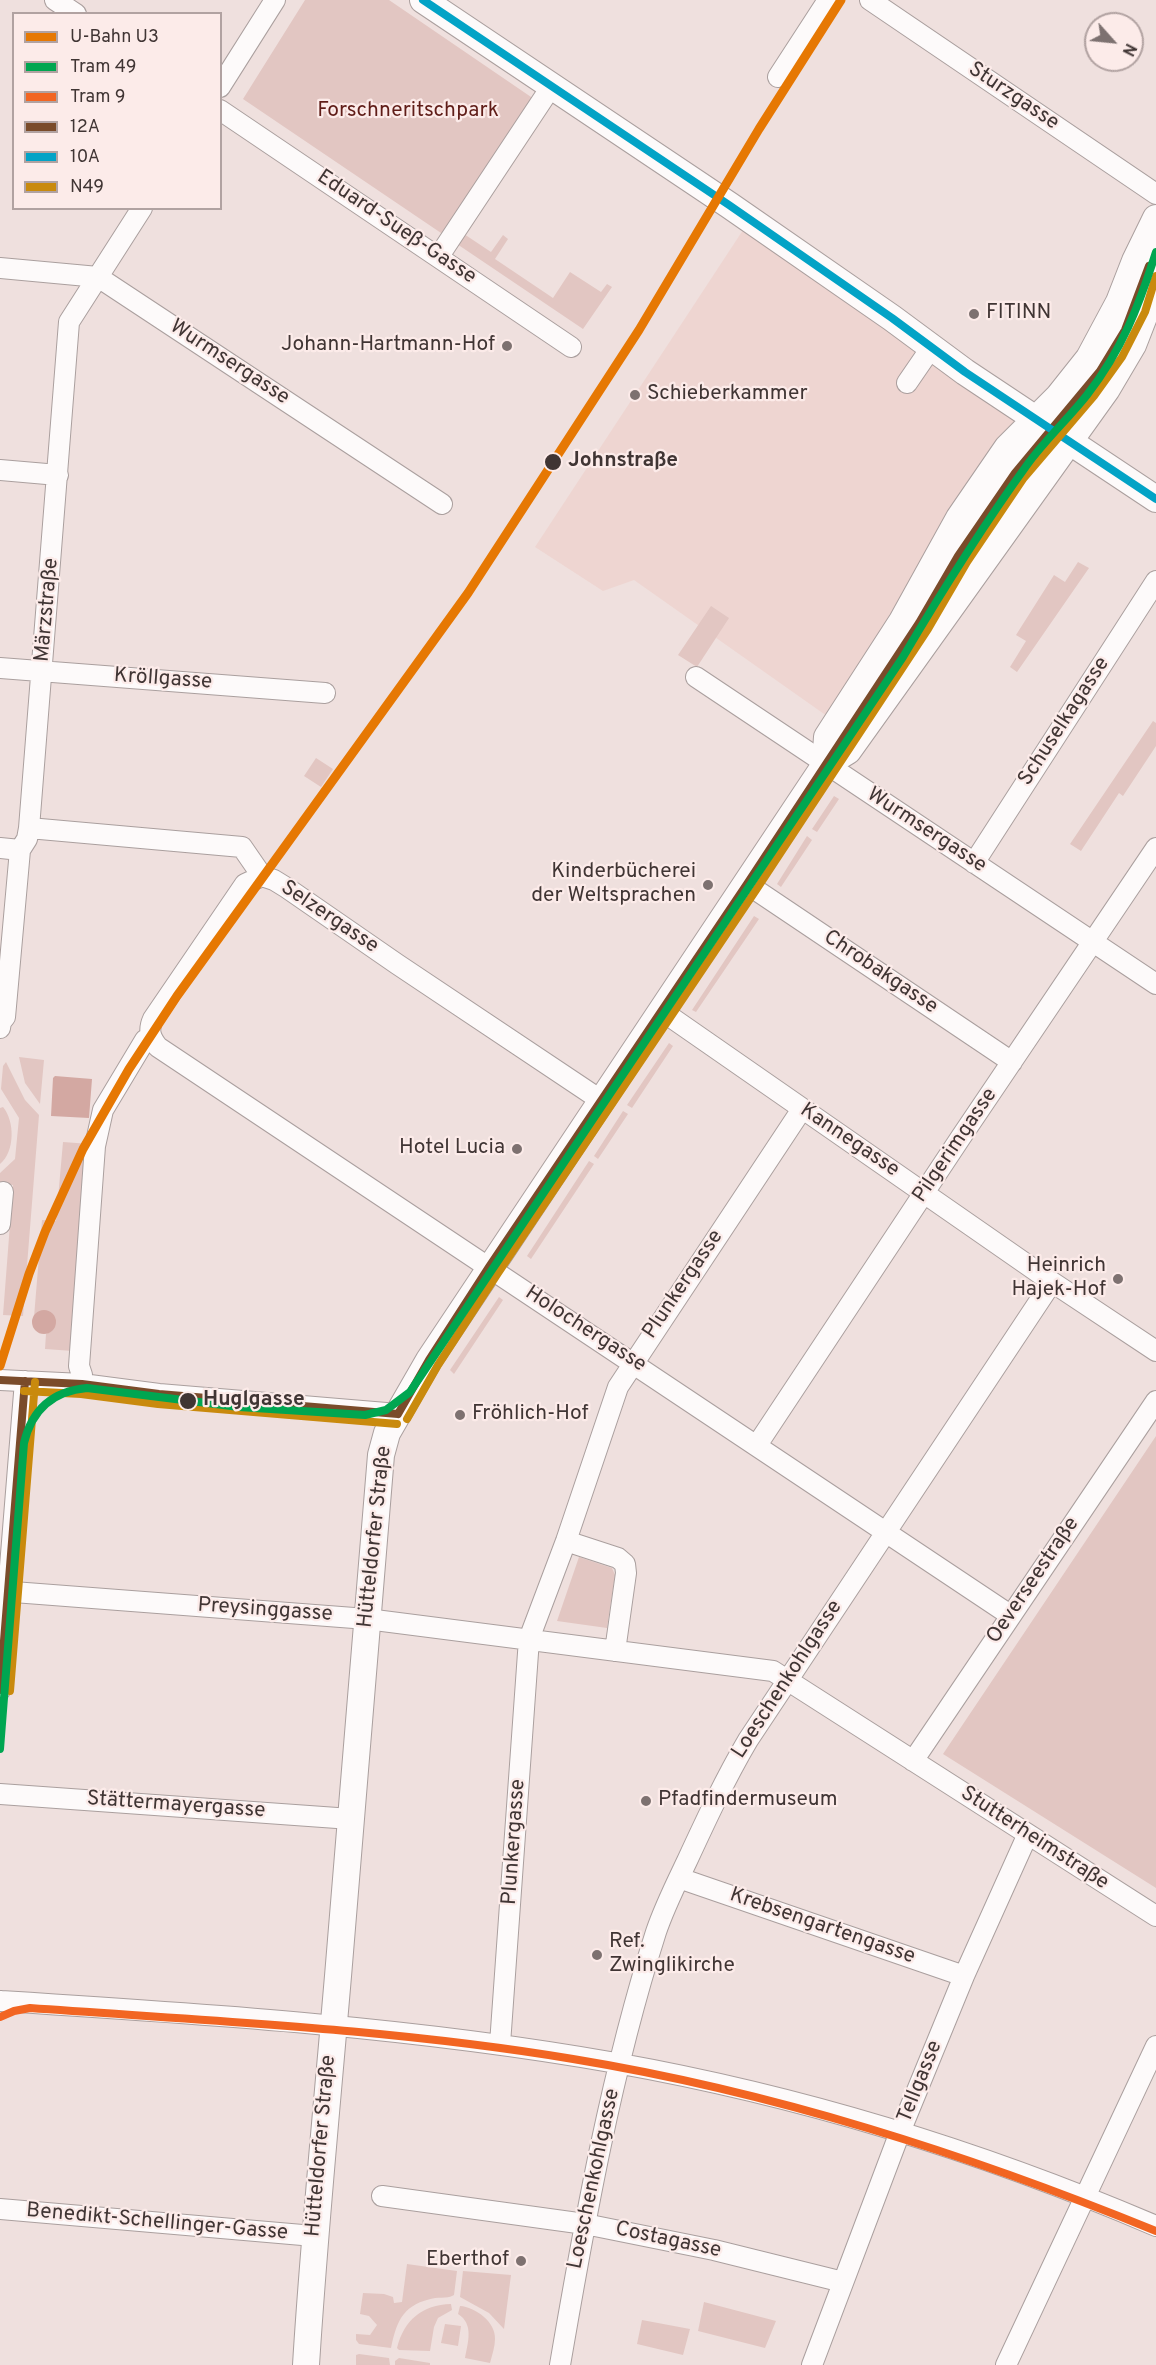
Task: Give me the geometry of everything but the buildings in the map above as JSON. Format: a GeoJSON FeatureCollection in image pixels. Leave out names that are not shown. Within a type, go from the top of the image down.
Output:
{"type":"FeatureCollection","features":[{"type":"Feature","properties":{"kind":"main road"},"geometry":{"type":"LineString","coordinates":[[423,0],[729,205],[892,318],[931,348],[1156,499]]}},
{"type":"Feature","properties":{"kind":"main road","name":"Hütteldorfer Straße"},"geometry":{"type":"LineString","coordinates":[[825,765],[827,737],[902,621],[947,538],[996,462],[1052,430],[1087,418],[1148,327],[1149,270],[1156,218]]}},
{"type":"Feature","properties":{"kind":"main road","name":"Hütteldorfer Straße"},"geometry":{"type":"LineString","coordinates":[[306,2365],[314,2236],[381,1455],[387,1434],[429,1360],[489,1267],[825,765],[848,751],[1052,430],[1058,397],[1089,358],[1119,302],[1149,270]]}},
{"type":"Feature","properties":{"kind":"street"},"geometry":{"type":"LineString","coordinates":[[56,0],[73,12]]}},
{"type":"Feature","properties":{"kind":"street"},"geometry":{"type":"LineString","coordinates":[[222,84],[275,0]]}},
{"type":"Feature","properties":{"kind":"street"},"geometry":{"type":"LineString","coordinates":[[778,77],[828,0]]}},
{"type":"Feature","properties":{"kind":"street","name":"Sturzgasse"},"geometry":{"type":"LineString","coordinates":[[870,0],[1156,194]]}},
{"type":"Feature","properties":{"kind":"street"},"geometry":{"type":"LineString","coordinates":[[435,253],[551,87]]}},
{"type":"Feature","properties":{"kind":"street","name":"Eduard-Sueß-Gasse"},"geometry":{"type":"LineString","coordinates":[[222,111],[571,346]]}},
{"type":"Feature","properties":{"kind":"street","name":"Märzstraße"},"geometry":{"type":"LineString","coordinates":[[0,1028],[0,1022],[5,1017],[20,850],[27,839],[29,828],[69,322],[141,210]]}},
{"type":"Feature","properties":{"kind":"street","name":"Hütteldorfer Straße"},"geometry":{"type":"LineString","coordinates":[[1149,270],[1156,241]]}},
{"type":"Feature","properties":{"kind":"street","name":"Wurmsergasse"},"geometry":{"type":"LineString","coordinates":[[0,268],[98,277],[442,504]]}},
{"type":"Feature","properties":{"kind":"street"},"geometry":{"type":"LineString","coordinates":[[907,382],[931,348]]}},
{"type":"Feature","properties":{"kind":"street"},"geometry":{"type":"LineString","coordinates":[[0,470],[58,475]]}},
{"type":"Feature","properties":{"kind":"street","name":"Schuselkagasse"},"geometry":{"type":"LineString","coordinates":[[974,863],[1156,581]]}},
{"type":"Feature","properties":{"kind":"street","name":"Kröllgasse"},"geometry":{"type":"LineString","coordinates":[[0,668],[325,693]]}},
{"type":"Feature","properties":{"kind":"street","name":"Wurmsergasse"},"geometry":{"type":"LineString","coordinates":[[696,677],[1156,984]]}},
{"type":"Feature","properties":{"kind":"street","name":"Selzergasse"},"geometry":{"type":"LineString","coordinates":[[29,828],[242,847],[262,876],[287,888],[602,1101]]}},
{"type":"Feature","properties":{"kind":"street"},"geometry":{"type":"LineString","coordinates":[[0,848],[20,850]]}},
{"type":"Feature","properties":{"kind":"street","name":"Pilgerimgasse"},"geometry":{"type":"LineString","coordinates":[[757,1445],[1156,848]]}},
{"type":"Feature","properties":{"kind":"street"},"geometry":{"type":"LineString","coordinates":[[155,1043],[149,1028],[153,1019],[245,884],[262,876]]}},
{"type":"Feature","properties":{"kind":"street","name":"Chrobakgasse"},"geometry":{"type":"LineString","coordinates":[[747,884],[1012,1062]]}},
{"type":"Feature","properties":{"kind":"street","name":"Kannegasse"},"geometry":{"type":"LineString","coordinates":[[662,1011],[1052,1282],[1156,1351]]}},
{"type":"Feature","properties":{"kind":"street"},"geometry":{"type":"LineString","coordinates":[[81,1384],[82,1375],[79,1366],[95,1146],[99,1124],[103,1110],[145,1040],[155,1043]]}},
{"type":"Feature","properties":{"kind":"street","name":"Holochergasse"},"geometry":{"type":"LineString","coordinates":[[155,1043],[1010,1615]]}},
{"type":"Feature","properties":{"kind":"street","name":"Plunkergasse"},"geometry":{"type":"LineString","coordinates":[[500,2044],[530,1639],[618,1387],[802,1109]]}},
{"type":"Feature","properties":{"kind":"street"},"geometry":{"type":"LineString","coordinates":[[0,1224],[3,1192]]}},
{"type":"Feature","properties":{"kind":"street","name":"Loeschenkohlgasse"},"geometry":{"type":"LineString","coordinates":[[560,2365],[585,2224],[619,2063],[657,1930],[679,1878],[723,1784],[748,1740],[1052,1282]]}},
{"type":"Feature","properties":{"kind":"street"},"geometry":{"type":"LineString","coordinates":[[0,1380],[81,1384],[159,1394],[398,1414]]}},
{"type":"Feature","properties":{"kind":"street"},"geometry":{"type":"LineString","coordinates":[[0,1690],[4,1591],[25,1382]]}},
{"type":"Feature","properties":{"kind":"street","name":"Oeverseestraße"},"geometry":{"type":"LineString","coordinates":[[913,1761],[1156,1401]]}},
{"type":"Feature","properties":{"kind":"street"},"geometry":{"type":"LineString","coordinates":[[566,1541],[618,1558],[625,1564],[626,1573],[615,1651],[773,1671],[913,1761]]}},
{"type":"Feature","properties":{"kind":"street","name":"Preysinggasse"},"geometry":{"type":"LineString","coordinates":[[4,1591],[367,1619],[615,1651]]}},
{"type":"Feature","properties":{"kind":"street","name":"Stutterheimstraße"},"geometry":{"type":"LineString","coordinates":[[913,1761],[1027,1836],[1156,1916]]}},
{"type":"Feature","properties":{"kind":"street","name":"Stättermayergasse"},"geometry":{"type":"LineString","coordinates":[[0,1794],[351,1819]]}},
{"type":"Feature","properties":{"kind":"street","name":"Tellgasse"},"geometry":{"type":"LineString","coordinates":[[812,2365],[900,2132],[964,1976],[1027,1836]]}},
{"type":"Feature","properties":{"kind":"street","name":"Krebsengartengasse"},"geometry":{"type":"LineString","coordinates":[[679,1878],[964,1976]]}},
{"type":"Feature","properties":{"kind":"street"},"geometry":{"type":"LineString","coordinates":[[0,2001],[333,2026],[500,2044],[619,2063],[762,2095],[900,2132],[1006,2167],[1156,2226]]}},
{"type":"Feature","properties":{"kind":"street"},"geometry":{"type":"LineString","coordinates":[[1006,2365],[1156,2046]]}},
{"type":"Feature","properties":{"kind":"street","name":"Costagasse"},"geometry":{"type":"LineString","coordinates":[[382,2196],[585,2224],[714,2250],[843,2282]]}},
{"type":"Feature","properties":{"kind":"street","name":"Benedikt-Schellinger-Gasse"},"geometry":{"type":"LineString","coordinates":[[0,2209],[314,2236]]}},
{"type":"Feature","properties":{"kind":"shaded area"},"geometry":{"type":"Polygon","coordinates":[[[745,227],[1039,428],[834,721],[634,580],[603,591],[535,547],[745,227]]]}},
{"type":"Feature","properties":{"kind":"shaded area"},"geometry":{"type":"Polygon","coordinates":[[[55,1076],[92,1079],[89,1118],[51,1116],[55,1076]]]}},
{"type":"Feature","properties":{"kind":"shaded area"},"geometry":{"type":"Polygon","coordinates":[[[44,1310],[52,1314],[56,1322],[52,1330],[44,1334],[36,1330],[32,1322],[36,1314],[44,1310]]]}},
{"type":"Feature","properties":{"kind":"green space","name":"Forschneritschpark"},"geometry":{"type":"Polygon","coordinates":[[[305,0],[389,0],[534,99],[444,235],[243,99],[305,0]]]}},
{"type":"Feature","properties":{"kind":"green space"},"geometry":{"type":"Polygon","coordinates":[[[464,234],[491,252],[503,235],[508,239],[495,259],[553,298],[570,272],[601,292],[607,284],[612,287],[583,329],[457,244],[464,234]]]}},
{"type":"Feature","properties":{"kind":"green space"},"geometry":{"type":"Polygon","coordinates":[[[1078,562],[1089,568],[1017,672],[1010,667],[1026,641],[1016,635],[1054,575],[1065,582],[1078,562]]]}},
{"type":"Feature","properties":{"kind":"green space"},"geometry":{"type":"Polygon","coordinates":[[[711,606],[729,618],[697,667],[678,655],[711,606]]]}},
{"type":"Feature","properties":{"kind":"green space"},"geometry":{"type":"Polygon","coordinates":[[[1153,721],[1156,723],[1156,746],[1123,796],[1119,793],[1081,851],[1070,844],[1153,721]]]}},
{"type":"Feature","properties":{"kind":"green space"},"geometry":{"type":"Polygon","coordinates":[[[316,758],[333,769],[321,787],[304,776],[316,758]]]}},
{"type":"Feature","properties":{"kind":"green space"},"geometry":{"type":"Polygon","coordinates":[[[834,796],[839,799],[817,832],[812,829],[834,796]]]}},
{"type":"Feature","properties":{"kind":"green space"},"geometry":{"type":"Polygon","coordinates":[[[807,836],[812,840],[781,887],[777,884],[807,836]]]}},
{"type":"Feature","properties":{"kind":"green space"},"geometry":{"type":"Polygon","coordinates":[[[754,916],[759,919],[696,1012],[692,1010],[754,916]]]}},
{"type":"Feature","properties":{"kind":"green space"},"geometry":{"type":"Polygon","coordinates":[[[669,1043],[673,1046],[632,1108],[627,1105],[669,1043]]]}},
{"type":"Feature","properties":{"kind":"green space"},"geometry":{"type":"Polygon","coordinates":[[[19,1057],[44,1060],[40,1104],[25,1083],[19,1057]]]}},
{"type":"Feature","properties":{"kind":"green space"},"geometry":{"type":"Polygon","coordinates":[[[6,1062],[25,1100],[39,1115],[23,1316],[3,1315],[13,1185],[0,1184],[0,1173],[15,1159],[19,1118],[1,1089],[3,1066],[6,1062]]]}},
{"type":"Feature","properties":{"kind":"green space"},"geometry":{"type":"Polygon","coordinates":[[[3,1107],[10,1120],[12,1136],[5,1159],[0,1164],[0,1108],[3,1107]]]}},
{"type":"Feature","properties":{"kind":"green space"},"geometry":{"type":"Polygon","coordinates":[[[623,1111],[628,1114],[598,1159],[594,1156],[623,1111]]]}},
{"type":"Feature","properties":{"kind":"green space"},"geometry":{"type":"Polygon","coordinates":[[[63,1142],[90,1144],[73,1351],[45,1349],[46,1334],[50,1332],[53,1316],[47,1311],[34,1317],[42,1220],[56,1221],[63,1142]]]}},
{"type":"Feature","properties":{"kind":"green space"},"geometry":{"type":"Polygon","coordinates":[[[589,1161],[594,1164],[531,1259],[527,1256],[589,1161]]]}},
{"type":"Feature","properties":{"kind":"green space"},"geometry":{"type":"Polygon","coordinates":[[[499,1297],[503,1300],[454,1374],[450,1370],[499,1297]]]}},
{"type":"Feature","properties":{"kind":"green space"},"geometry":{"type":"Polygon","coordinates":[[[1156,1436],[1156,1888],[943,1754],[1156,1436]]]}},
{"type":"Feature","properties":{"kind":"green space"},"geometry":{"type":"Polygon","coordinates":[[[579,1557],[612,1568],[615,1575],[607,1628],[557,1621],[579,1557]]]}},
{"type":"Feature","properties":{"kind":"green space"},"geometry":{"type":"Polygon","coordinates":[[[407,2264],[457,2271],[454,2295],[424,2301],[409,2309],[399,2321],[391,2348],[359,2344],[356,2334],[370,2335],[377,2325],[369,2316],[360,2314],[363,2293],[384,2294],[393,2297],[394,2303],[402,2302],[407,2264]]]}},
{"type":"Feature","properties":{"kind":"green space"},"geometry":{"type":"Polygon","coordinates":[[[463,2271],[511,2275],[504,2329],[489,2313],[460,2297],[463,2271]]]}},
{"type":"Feature","properties":{"kind":"green space"},"geometry":{"type":"Polygon","coordinates":[[[704,2302],[776,2321],[765,2348],[698,2331],[704,2302]]]}},
{"type":"Feature","properties":{"kind":"green space"},"geometry":{"type":"Polygon","coordinates":[[[451,2304],[452,2310],[438,2318],[430,2351],[399,2350],[397,2348],[404,2329],[416,2316],[431,2307],[451,2304]]]}},
{"type":"Feature","properties":{"kind":"green space"},"geometry":{"type":"Polygon","coordinates":[[[460,2306],[478,2312],[492,2327],[495,2342],[490,2363],[465,2358],[469,2334],[466,2323],[458,2314],[460,2306]]]}},
{"type":"Feature","properties":{"kind":"green space"},"geometry":{"type":"Polygon","coordinates":[[[642,2320],[690,2329],[683,2355],[637,2344],[642,2320]]]}},
{"type":"Feature","properties":{"kind":"green space"},"geometry":{"type":"Polygon","coordinates":[[[445,2324],[461,2326],[458,2346],[441,2343],[445,2324]]]}},
{"type":"Feature","properties":{"kind":"green space"},"geometry":{"type":"Polygon","coordinates":[[[356,2355],[389,2358],[390,2365],[356,2365],[356,2355]]]}},
{"type":"Feature","properties":{"kind":"green space"},"geometry":{"type":"Polygon","coordinates":[[[399,2358],[430,2363],[430,2365],[395,2365],[395,2361],[399,2358]]]}},
{"type":"Feature","properties":{"kind":"metro line","name":"U3"},"geometry":{"type":"LineString","coordinates":[[0,1366],[45,1232],[83,1149],[129,1069],[177,996],[468,593],[639,330],[759,129],[841,0]]}},
{"type":"Feature","properties":{"kind":"tram line","name":"49"},"geometry":{"type":"LineString","coordinates":[[0,1749],[24,1443],[32,1420],[38,1411],[64,1393],[87,1388],[239,1407],[365,1415],[386,1410],[410,1392],[903,657],[994,512],[1034,456],[1080,404],[1099,378],[1128,327],[1156,252]]}},
{"type":"Feature","properties":{"kind":"tram line","name":"9"},"geometry":{"type":"LineString","coordinates":[[0,2017],[30,2008],[302,2027],[438,2040],[573,2059],[722,2089],[869,2129],[1013,2176],[1156,2231]]}},
{"type":"Feature","properties":{"kind":"transit line","name":"10A"},"geometry":{"type":"LineString","coordinates":[[423,0],[729,205],[892,318],[965,372],[1156,499]]}},
{"type":"Feature","properties":{"kind":"transit line","name":"12A"},"geometry":{"type":"LineString","coordinates":[[398,1414],[429,1360],[489,1267],[747,884],[919,623],[958,556],[1015,473],[1100,371],[1125,330],[1149,266]]}},
{"type":"Feature","properties":{"kind":"transit line","name":"N49"},"geometry":{"type":"LineString","coordinates":[[407,1419],[438,1365],[498,1273],[756,890],[928,629],[967,562],[1023,479],[1094,396],[1122,357],[1145,312],[1156,276]]}},
{"type":"Feature","properties":{"kind":"transit line","name":"12A"},"geometry":{"type":"LineString","coordinates":[[0,1380],[82,1384],[159,1394],[398,1414]]}},
{"type":"Feature","properties":{"kind":"transit line","name":"12A"},"geometry":{"type":"LineString","coordinates":[[0,1690],[25,1381]]}},
{"type":"Feature","properties":{"kind":"transit line","name":"N49"},"geometry":{"type":"LineString","coordinates":[[10,1691],[35,1382]]}},
{"type":"Feature","properties":{"kind":"transit line","name":"N49"},"geometry":{"type":"LineString","coordinates":[[24,1391],[81,1394],[158,1404],[397,1424]]}},
{"type":"Feature","properties":{"kind":"place","name":"FITINN"},"geometry":{"type":"Point","coordinates":[974,314]}},
{"type":"Feature","properties":{"kind":"place","name":"Johann-Hartmann-Hof"},"geometry":{"type":"Point","coordinates":[507,346]}},
{"type":"Feature","properties":{"kind":"place","name":"Schieberkammer"},"geometry":{"type":"Point","coordinates":[635,395]}},
{"type":"Feature","properties":{"kind":"place","name":"Johnstraße"},"geometry":{"type":"Point","coordinates":[553,462]}},
{"type":"Feature","properties":{"kind":"place","name":"Kinderbücherei der Weltsprachen"},"geometry":{"type":"Point","coordinates":[708,885]}},
{"type":"Feature","properties":{"kind":"place","name":"Hotel Lucia"},"geometry":{"type":"Point","coordinates":[517,1149]}},
{"type":"Feature","properties":{"kind":"place","name":"Heinrich Hajek-Hof"},"geometry":{"type":"Point","coordinates":[1118,1279]}},
{"type":"Feature","properties":{"kind":"place","name":"Huglgasse"},"geometry":{"type":"Point","coordinates":[188,1401]}},
{"type":"Feature","properties":{"kind":"place","name":"Fröhlich-Hof"},"geometry":{"type":"Point","coordinates":[460,1415]}},
{"type":"Feature","properties":{"kind":"place","name":"Pfadfindermuseum"},"geometry":{"type":"Point","coordinates":[646,1801]}},
{"type":"Feature","properties":{"kind":"place","name":"Ref. Zwinglikirche"},"geometry":{"type":"Point","coordinates":[597,1955]}},
{"type":"Feature","properties":{"kind":"place","name":"Eberthof"},"geometry":{"type":"Point","coordinates":[521,2261]}}]}
